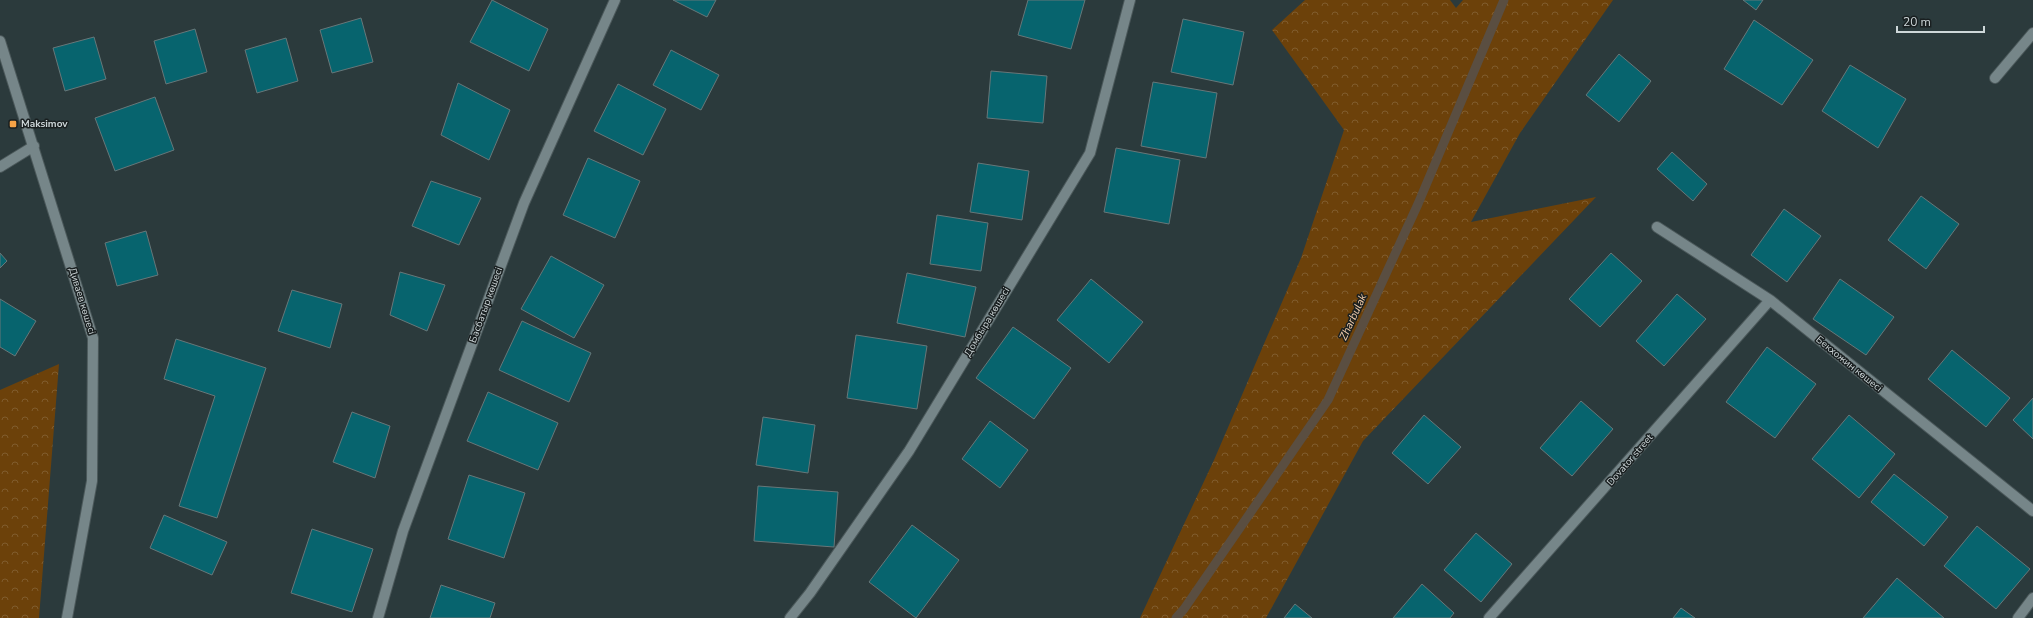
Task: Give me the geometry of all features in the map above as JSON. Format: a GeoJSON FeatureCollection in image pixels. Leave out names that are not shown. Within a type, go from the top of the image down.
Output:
{"type":"FeatureCollection","features":[{"type":"Feature","properties":{"kind":"street","name":"Басбатыр көшесі"},"geometry":{"type":"LineString","coordinates":[[378,618],[403,531],[524,203],[615,0]]}},
{"type":"Feature","properties":{"kind":"street","name":"Домбыра көшесі"},"geometry":{"type":"LineString","coordinates":[[790,618],[810,593],[909,451],[1090,153],[1130,0]]}},
{"type":"Feature","properties":{"kind":"street"},"geometry":{"type":"LineString","coordinates":[[1994,78],[2033,33]]}},
{"type":"Feature","properties":{"kind":"street","name":"Диваев көшесі"},"geometry":{"type":"LineString","coordinates":[[0,41],[93,338],[92,481],[67,618]]}},
{"type":"Feature","properties":{"kind":"street"},"geometry":{"type":"LineString","coordinates":[[0,167],[34,146]]}},
{"type":"Feature","properties":{"kind":"street","name":"Бекхожин көшесі"},"geometry":{"type":"LineString","coordinates":[[1657,227],[1770,300],[2033,511]]}},
{"type":"Feature","properties":{"kind":"street","name":"Dovator street"},"geometry":{"type":"LineString","coordinates":[[1489,618],[1770,300]]}},
{"type":"Feature","properties":{"kind":"street"},"geometry":{"type":"LineString","coordinates":[[2018,618],[2033,598]]}},
{"type":"Feature","properties":{"kind":"green space"},"geometry":{"type":"Polygon","coordinates":[[[1305,0],[1450,0],[1456,8],[1463,0],[1613,0],[1520,133],[1471,222],[1596,197],[1363,441],[1266,618],[1140,618],[1214,460],[1301,258],[1344,130],[1272,30],[1305,0]]]}},
{"type":"Feature","properties":{"kind":"green space"},"geometry":{"type":"Polygon","coordinates":[[[59,364],[39,618],[0,618],[0,390],[59,364]]]}},
{"type":"Feature","properties":{"kind":"building"},"geometry":{"type":"Polygon","coordinates":[[[492,0],[548,29],[529,71],[470,42],[492,0]]]}},
{"type":"Feature","properties":{"kind":"building"},"geometry":{"type":"Polygon","coordinates":[[[673,0],[716,0],[707,17],[673,0]]]}},
{"type":"Feature","properties":{"kind":"building"},"geometry":{"type":"Polygon","coordinates":[[[1028,0],[1085,0],[1071,49],[1018,35],[1028,0]]]}},
{"type":"Feature","properties":{"kind":"building"},"geometry":{"type":"Polygon","coordinates":[[[1743,0],[1763,0],[1756,10],[1743,0]]]}},
{"type":"Feature","properties":{"kind":"building"},"geometry":{"type":"Polygon","coordinates":[[[361,18],[373,62],[332,73],[320,30],[361,18]]]}},
{"type":"Feature","properties":{"kind":"building"},"geometry":{"type":"Polygon","coordinates":[[[1183,19],[1244,32],[1233,85],[1171,72],[1183,19]]]}},
{"type":"Feature","properties":{"kind":"building"},"geometry":{"type":"Polygon","coordinates":[[[1754,20],[1813,60],[1782,105],[1724,69],[1754,20]]]}},
{"type":"Feature","properties":{"kind":"building"},"geometry":{"type":"Polygon","coordinates":[[[195,29],[207,72],[166,84],[154,41],[195,29]]]}},
{"type":"Feature","properties":{"kind":"building"},"geometry":{"type":"Polygon","coordinates":[[[94,37],[106,79],[65,91],[53,48],[94,37]]]}},
{"type":"Feature","properties":{"kind":"building"},"geometry":{"type":"Polygon","coordinates":[[[286,38],[298,81],[257,93],[245,50],[286,38]]]}},
{"type":"Feature","properties":{"kind":"building"},"geometry":{"type":"Polygon","coordinates":[[[671,50],[719,75],[701,110],[653,85],[671,50]]]}},
{"type":"Feature","properties":{"kind":"building"},"geometry":{"type":"Polygon","coordinates":[[[1619,54],[1651,81],[1619,122],[1586,95],[1619,54]]]}},
{"type":"Feature","properties":{"kind":"building"},"geometry":{"type":"Polygon","coordinates":[[[1850,65],[1906,99],[1878,148],[1822,111],[1850,65]]]}},
{"type":"Feature","properties":{"kind":"building"},"geometry":{"type":"Polygon","coordinates":[[[991,71],[1047,76],[1043,123],[987,118],[991,71]]]}},
{"type":"Feature","properties":{"kind":"building"},"geometry":{"type":"Polygon","coordinates":[[[1153,82],[1217,93],[1206,158],[1141,146],[1153,82]]]}},
{"type":"Feature","properties":{"kind":"building"},"geometry":{"type":"Polygon","coordinates":[[[458,83],[510,110],[489,160],[441,135],[458,83]]]}},
{"type":"Feature","properties":{"kind":"building"},"geometry":{"type":"Polygon","coordinates":[[[618,84],[666,109],[643,155],[594,131],[618,84]]]}},
{"type":"Feature","properties":{"kind":"building"},"geometry":{"type":"Polygon","coordinates":[[[155,97],[174,150],[115,171],[95,118],[155,97]]]}},
{"type":"Feature","properties":{"kind":"building"},"geometry":{"type":"Polygon","coordinates":[[[1116,148],[1180,160],[1169,224],[1104,212],[1116,148]]]}},
{"type":"Feature","properties":{"kind":"building"},"geometry":{"type":"Polygon","coordinates":[[[1672,152],[1707,184],[1693,201],[1657,169],[1672,152]]]}},
{"type":"Feature","properties":{"kind":"building"},"geometry":{"type":"Polygon","coordinates":[[[588,158],[640,181],[615,238],[563,215],[588,158]]]}},
{"type":"Feature","properties":{"kind":"building"},"geometry":{"type":"Polygon","coordinates":[[[978,163],[1029,171],[1022,220],[970,212],[978,163]]]}},
{"type":"Feature","properties":{"kind":"building"},"geometry":{"type":"Polygon","coordinates":[[[431,181],[481,198],[459,245],[412,226],[431,181]]]}},
{"type":"Feature","properties":{"kind":"building"},"geometry":{"type":"Polygon","coordinates":[[[1921,196],[1959,224],[1926,269],[1888,240],[1921,196]]]}},
{"type":"Feature","properties":{"kind":"building"},"geometry":{"type":"Polygon","coordinates":[[[1784,209],[1821,236],[1787,282],[1751,255],[1784,209]]]}},
{"type":"Feature","properties":{"kind":"building"},"geometry":{"type":"Polygon","coordinates":[[[937,215],[988,223],[981,271],[930,264],[937,215]]]}},
{"type":"Feature","properties":{"kind":"building"},"geometry":{"type":"Polygon","coordinates":[[[146,231],[158,275],[117,286],[105,243],[146,231]]]}},
{"type":"Feature","properties":{"kind":"building"},"geometry":{"type":"Polygon","coordinates":[[[0,253],[7,261],[0,268],[0,253]]]}},
{"type":"Feature","properties":{"kind":"building"},"geometry":{"type":"Polygon","coordinates":[[[1611,253],[1642,281],[1600,327],[1569,299],[1611,253]]]}},
{"type":"Feature","properties":{"kind":"building"},"geometry":{"type":"Polygon","coordinates":[[[551,256],[604,285],[574,338],[521,309],[551,256]]]}},
{"type":"Feature","properties":{"kind":"building"},"geometry":{"type":"Polygon","coordinates":[[[400,272],[445,285],[427,331],[390,315],[400,272]]]}},
{"type":"Feature","properties":{"kind":"building"},"geometry":{"type":"Polygon","coordinates":[[[907,273],[976,287],[965,337],[897,323],[907,273]]]}},
{"type":"Feature","properties":{"kind":"building"},"geometry":{"type":"Polygon","coordinates":[[[1091,279],[1143,322],[1109,363],[1057,320],[1091,279]]]}},
{"type":"Feature","properties":{"kind":"building"},"geometry":{"type":"Polygon","coordinates":[[[1840,279],[1894,317],[1866,355],[1813,319],[1840,279]]]}},
{"type":"Feature","properties":{"kind":"building"},"geometry":{"type":"Polygon","coordinates":[[[292,290],[342,304],[330,348],[278,331],[292,290]]]}},
{"type":"Feature","properties":{"kind":"building"},"geometry":{"type":"Polygon","coordinates":[[[1677,294],[1706,319],[1664,366],[1636,341],[1677,294]]]}},
{"type":"Feature","properties":{"kind":"building"},"geometry":{"type":"Polygon","coordinates":[[[0,299],[36,321],[15,356],[0,347],[0,299]]]}},
{"type":"Feature","properties":{"kind":"building"},"geometry":{"type":"Polygon","coordinates":[[[522,321],[591,353],[569,402],[499,370],[522,321]]]}},
{"type":"Feature","properties":{"kind":"building"},"geometry":{"type":"Polygon","coordinates":[[[1013,327],[1071,368],[1034,419],[976,378],[1013,327]]]}},
{"type":"Feature","properties":{"kind":"building"},"geometry":{"type":"Polygon","coordinates":[[[856,335],[927,346],[917,409],[847,398],[856,335]]]}},
{"type":"Feature","properties":{"kind":"building"},"geometry":{"type":"Polygon","coordinates":[[[176,339],[266,368],[217,518],[179,506],[215,396],[164,379],[176,339]]]}},
{"type":"Feature","properties":{"kind":"building"},"geometry":{"type":"Polygon","coordinates":[[[1767,347],[1816,384],[1775,438],[1726,402],[1767,347]]]}},
{"type":"Feature","properties":{"kind":"building"},"geometry":{"type":"Polygon","coordinates":[[[1952,350],[2010,398],[1986,427],[1928,379],[1952,350]]]}},
{"type":"Feature","properties":{"kind":"building"},"geometry":{"type":"Polygon","coordinates":[[[488,392],[558,423],[538,470],[467,441],[488,392]]]}},
{"type":"Feature","properties":{"kind":"building"},"geometry":{"type":"Polygon","coordinates":[[[2033,398],[2033,439],[2013,420],[2033,398]]]}},
{"type":"Feature","properties":{"kind":"building"},"geometry":{"type":"Polygon","coordinates":[[[1581,401],[1613,429],[1572,476],[1540,448],[1581,401]]]}},
{"type":"Feature","properties":{"kind":"building"},"geometry":{"type":"Polygon","coordinates":[[[352,412],[390,426],[375,478],[333,462],[352,412]]]}},
{"type":"Feature","properties":{"kind":"building"},"geometry":{"type":"Polygon","coordinates":[[[1424,415],[1461,447],[1428,484],[1392,453],[1424,415]]]}},
{"type":"Feature","properties":{"kind":"building"},"geometry":{"type":"Polygon","coordinates":[[[1849,415],[1895,454],[1859,498],[1812,459],[1849,415]]]}},
{"type":"Feature","properties":{"kind":"building"},"geometry":{"type":"Polygon","coordinates":[[[763,417],[815,425],[808,473],[756,465],[763,417]]]}},
{"type":"Feature","properties":{"kind":"building"},"geometry":{"type":"Polygon","coordinates":[[[990,421],[1028,450],[1000,488],[962,459],[990,421]]]}},
{"type":"Feature","properties":{"kind":"building"},"geometry":{"type":"Polygon","coordinates":[[[1894,474],[1948,517],[1924,546],[1871,502],[1894,474]]]}},
{"type":"Feature","properties":{"kind":"building"},"geometry":{"type":"Polygon","coordinates":[[[469,475],[525,493],[504,558],[448,539],[469,475]]]}},
{"type":"Feature","properties":{"kind":"building"},"geometry":{"type":"Polygon","coordinates":[[[758,486],[838,492],[834,547],[754,541],[758,486]]]}},
{"type":"Feature","properties":{"kind":"building"},"geometry":{"type":"Polygon","coordinates":[[[164,515],[227,542],[212,575],[150,548],[164,515]]]}},
{"type":"Feature","properties":{"kind":"building"},"geometry":{"type":"Polygon","coordinates":[[[912,525],[959,560],[916,618],[869,582],[912,525]]]}},
{"type":"Feature","properties":{"kind":"building"},"geometry":{"type":"Polygon","coordinates":[[[1977,526],[2030,569],[1996,609],[1944,566],[1977,526]]]}},
{"type":"Feature","properties":{"kind":"building"},"geometry":{"type":"Polygon","coordinates":[[[312,529],[373,549],[352,612],[291,593],[312,529]]]}},
{"type":"Feature","properties":{"kind":"building"},"geometry":{"type":"Polygon","coordinates":[[[1476,533],[1512,564],[1481,602],[1444,570],[1476,533]]]}},
{"type":"Feature","properties":{"kind":"building"},"geometry":{"type":"Polygon","coordinates":[[[1897,578],[1944,618],[1863,618],[1897,578]]]}},
{"type":"Feature","properties":{"kind":"building"},"geometry":{"type":"Polygon","coordinates":[[[1422,584],[1454,613],[1450,618],[1393,618],[1422,584]]]}},
{"type":"Feature","properties":{"kind":"building"},"geometry":{"type":"Polygon","coordinates":[[[441,585],[495,603],[490,618],[430,618],[441,585]]]}},
{"type":"Feature","properties":{"kind":"building"},"geometry":{"type":"Polygon","coordinates":[[[1295,604],[1312,618],[1284,618],[1295,604]]]}},
{"type":"Feature","properties":{"kind":"building"},"geometry":{"type":"Polygon","coordinates":[[[1681,608],[1695,618],[1673,618],[1681,608]]]}},
{"type":"Feature","properties":{"kind":"waterway","name":"Zharbulak"},"geometry":{"type":"LineString","coordinates":[[1176,618],[1184,609],[1328,400],[1418,204],[1504,0]]}},
{"type":"Feature","properties":{"kind":"place","name":"Maksimov"},"geometry":{"type":"Point","coordinates":[13,124]}}]}
